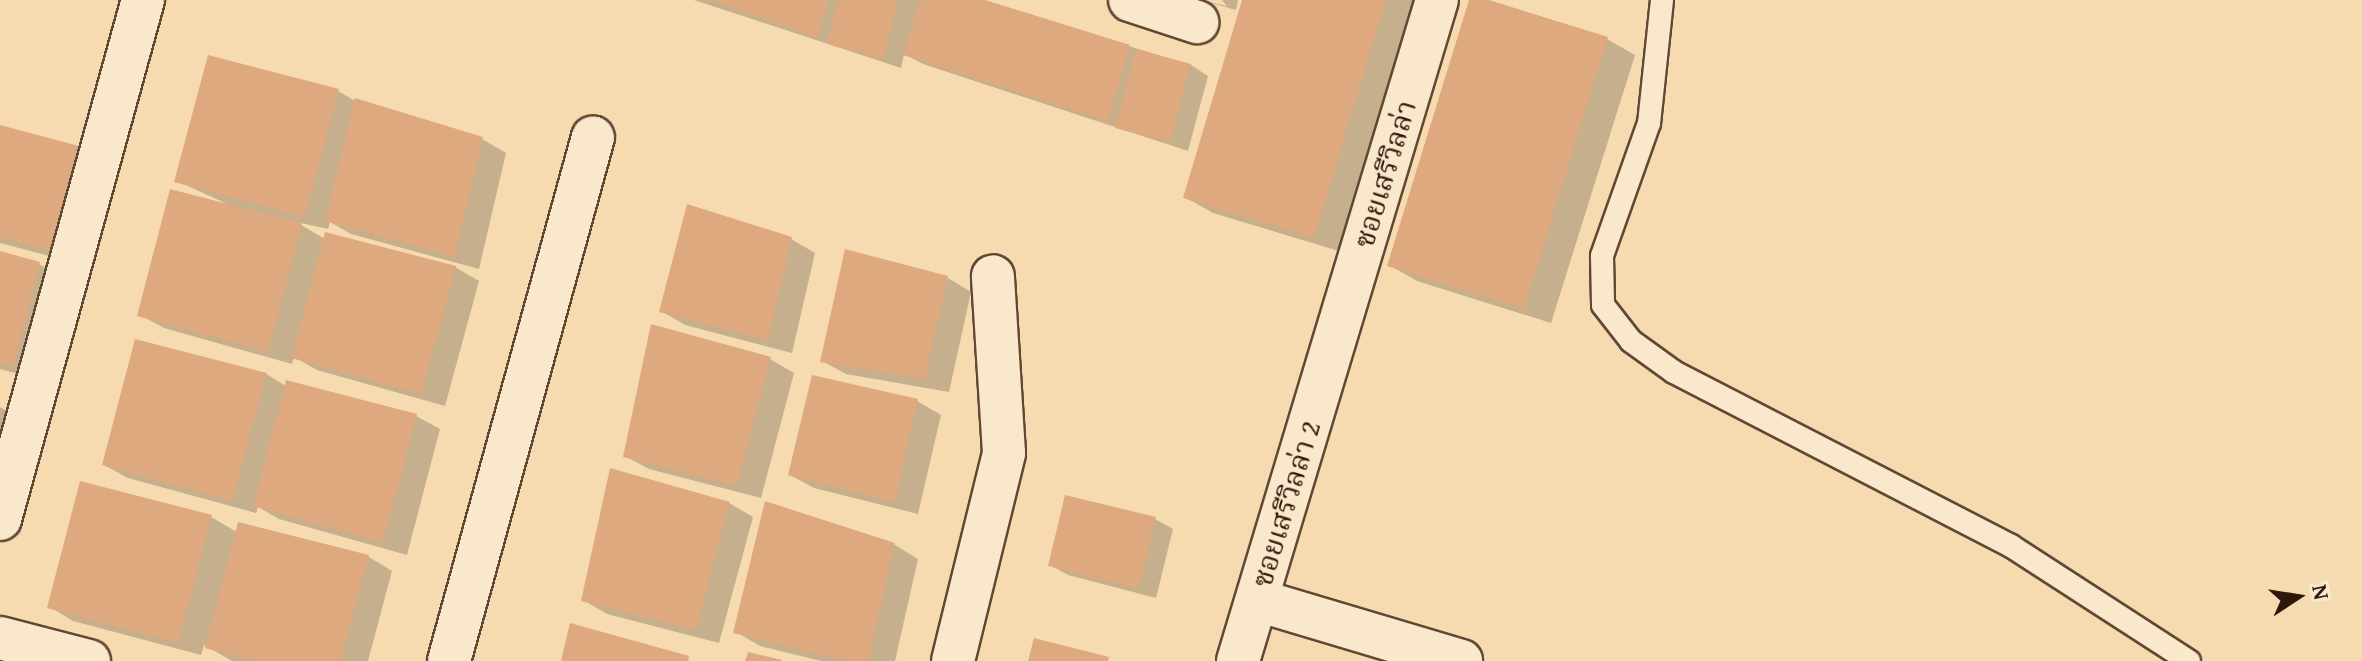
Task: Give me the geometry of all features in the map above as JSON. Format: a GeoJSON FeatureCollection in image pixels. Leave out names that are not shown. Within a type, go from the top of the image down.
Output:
{"type":"FeatureCollection","features":[{"type":"Feature","properties":{"kind":"street"},"geometry":{"type":"LineString","coordinates":[[0,519],[143,0]]}},
{"type":"Feature","properties":{"kind":"street"},"geometry":{"type":"LineString","coordinates":[[1130,0],[1197,22]]}},
{"type":"Feature","properties":{"kind":"street","name":"ซอยเสรีวิลล่า"},"geometry":{"type":"LineString","coordinates":[[1333,348],[1437,0]]}},
{"type":"Feature","properties":{"kind":"street"},"geometry":{"type":"LineString","coordinates":[[449,661],[593,137]]}},
{"type":"Feature","properties":{"kind":"street"},"geometry":{"type":"LineString","coordinates":[[953,661],[1004,453],[993,276]]}},
{"type":"Feature","properties":{"kind":"street","name":"ซอยเสรีวิลล่า 2"},"geometry":{"type":"LineString","coordinates":[[1238,661],[1333,348]]}},
{"type":"Feature","properties":{"kind":"street"},"geometry":{"type":"LineString","coordinates":[[1257,600],[1461,661]]}},
{"type":"Feature","properties":{"kind":"street"},"geometry":{"type":"LineString","coordinates":[[0,638],[89,661]]}},
{"type":"Feature","properties":{"kind":"lane"},"geometry":{"type":"LineString","coordinates":[[1662,0],[1649,123],[1602,256],[1603,305],[1631,341],[1674,372],[2011,546],[2189,661]]}},
{"type":"Feature","properties":{"kind":"building"},"geometry":{"type":"Polygon","coordinates":[[[710,0],[828,0],[818,38],[710,0]]]}},
{"type":"Feature","properties":{"kind":"building"},"geometry":{"type":"Polygon","coordinates":[[[839,0],[898,0],[883,59],[827,44],[839,0]]]}},
{"type":"Feature","properties":{"kind":"building"},"geometry":{"type":"Polygon","coordinates":[[[920,0],[985,0],[1130,45],[1108,122],[903,55],[920,0]]]}},
{"type":"Feature","properties":{"kind":"building"},"geometry":{"type":"Polygon","coordinates":[[[1242,0],[1386,0],[1314,238],[1183,198],[1242,0]]]}},
{"type":"Feature","properties":{"kind":"building"},"geometry":{"type":"Polygon","coordinates":[[[1469,0],[1489,0],[1608,37],[1524,309],[1387,266],[1469,0]]]}},
{"type":"Feature","properties":{"kind":"building"},"geometry":{"type":"Polygon","coordinates":[[[1136,49],[1191,64],[1170,143],[1115,128],[1136,49]]]}},
{"type":"Feature","properties":{"kind":"building"},"geometry":{"type":"Polygon","coordinates":[[[208,55],[339,89],[305,217],[174,182],[208,55]]]}},
{"type":"Feature","properties":{"kind":"building"},"geometry":{"type":"Polygon","coordinates":[[[355,98],[483,137],[455,257],[325,221],[355,98]]]}},
{"type":"Feature","properties":{"kind":"building"},"geometry":{"type":"Polygon","coordinates":[[[0,125],[79,146],[52,251],[0,237],[0,125]]]}},
{"type":"Feature","properties":{"kind":"building"},"geometry":{"type":"Polygon","coordinates":[[[170,189],[302,223],[268,352],[137,316],[170,189]]]}},
{"type":"Feature","properties":{"kind":"building"},"geometry":{"type":"Polygon","coordinates":[[[687,204],[792,237],[768,340],[659,312],[687,204]]]}},
{"type":"Feature","properties":{"kind":"building"},"geometry":{"type":"Polygon","coordinates":[[[325,232],[456,266],[421,394],[291,358],[325,232]]]}},
{"type":"Feature","properties":{"kind":"building"},"geometry":{"type":"Polygon","coordinates":[[[845,249],[948,276],[925,379],[820,362],[845,249]]]}},
{"type":"Feature","properties":{"kind":"building"},"geometry":{"type":"Polygon","coordinates":[[[0,251],[40,262],[13,366],[0,363],[0,251]]]}},
{"type":"Feature","properties":{"kind":"building"},"geometry":{"type":"Polygon","coordinates":[[[651,324],[771,357],[737,486],[623,457],[651,324]]]}},
{"type":"Feature","properties":{"kind":"building"},"geometry":{"type":"Polygon","coordinates":[[[135,339],[267,373],[232,501],[102,465],[135,339]]]}},
{"type":"Feature","properties":{"kind":"building"},"geometry":{"type":"Polygon","coordinates":[[[812,375],[918,399],[895,502],[788,475],[812,375]]]}},
{"type":"Feature","properties":{"kind":"building"},"geometry":{"type":"Polygon","coordinates":[[[286,380],[417,414],[383,543],[253,506],[286,380]]]}},
{"type":"Feature","properties":{"kind":"building"},"geometry":{"type":"Polygon","coordinates":[[[610,468],[730,502],[696,630],[581,601],[610,468]]]}},
{"type":"Feature","properties":{"kind":"building"},"geometry":{"type":"Polygon","coordinates":[[[80,481],[212,515],[178,643],[47,608],[80,481]]]}},
{"type":"Feature","properties":{"kind":"building"},"geometry":{"type":"Polygon","coordinates":[[[1065,495],[1156,517],[1138,589],[1048,566],[1065,495]]]}},
{"type":"Feature","properties":{"kind":"building"},"geometry":{"type":"Polygon","coordinates":[[[765,501],[895,543],[868,661],[846,661],[733,633],[765,501]]]}},
{"type":"Feature","properties":{"kind":"building"},"geometry":{"type":"Polygon","coordinates":[[[238,522],[369,555],[341,661],[253,661],[205,648],[238,522]]]}},
{"type":"Feature","properties":{"kind":"building"},"geometry":{"type":"Polygon","coordinates":[[[570,623],[689,656],[688,661],[561,661],[570,623]]]}},
{"type":"Feature","properties":{"kind":"building"},"geometry":{"type":"Polygon","coordinates":[[[1034,638],[1109,657],[1108,661],[1028,661],[1034,638]]]}},
{"type":"Feature","properties":{"kind":"building"},"geometry":{"type":"Polygon","coordinates":[[[748,652],[782,660],[782,661],[745,661],[748,652]]]}}]}
